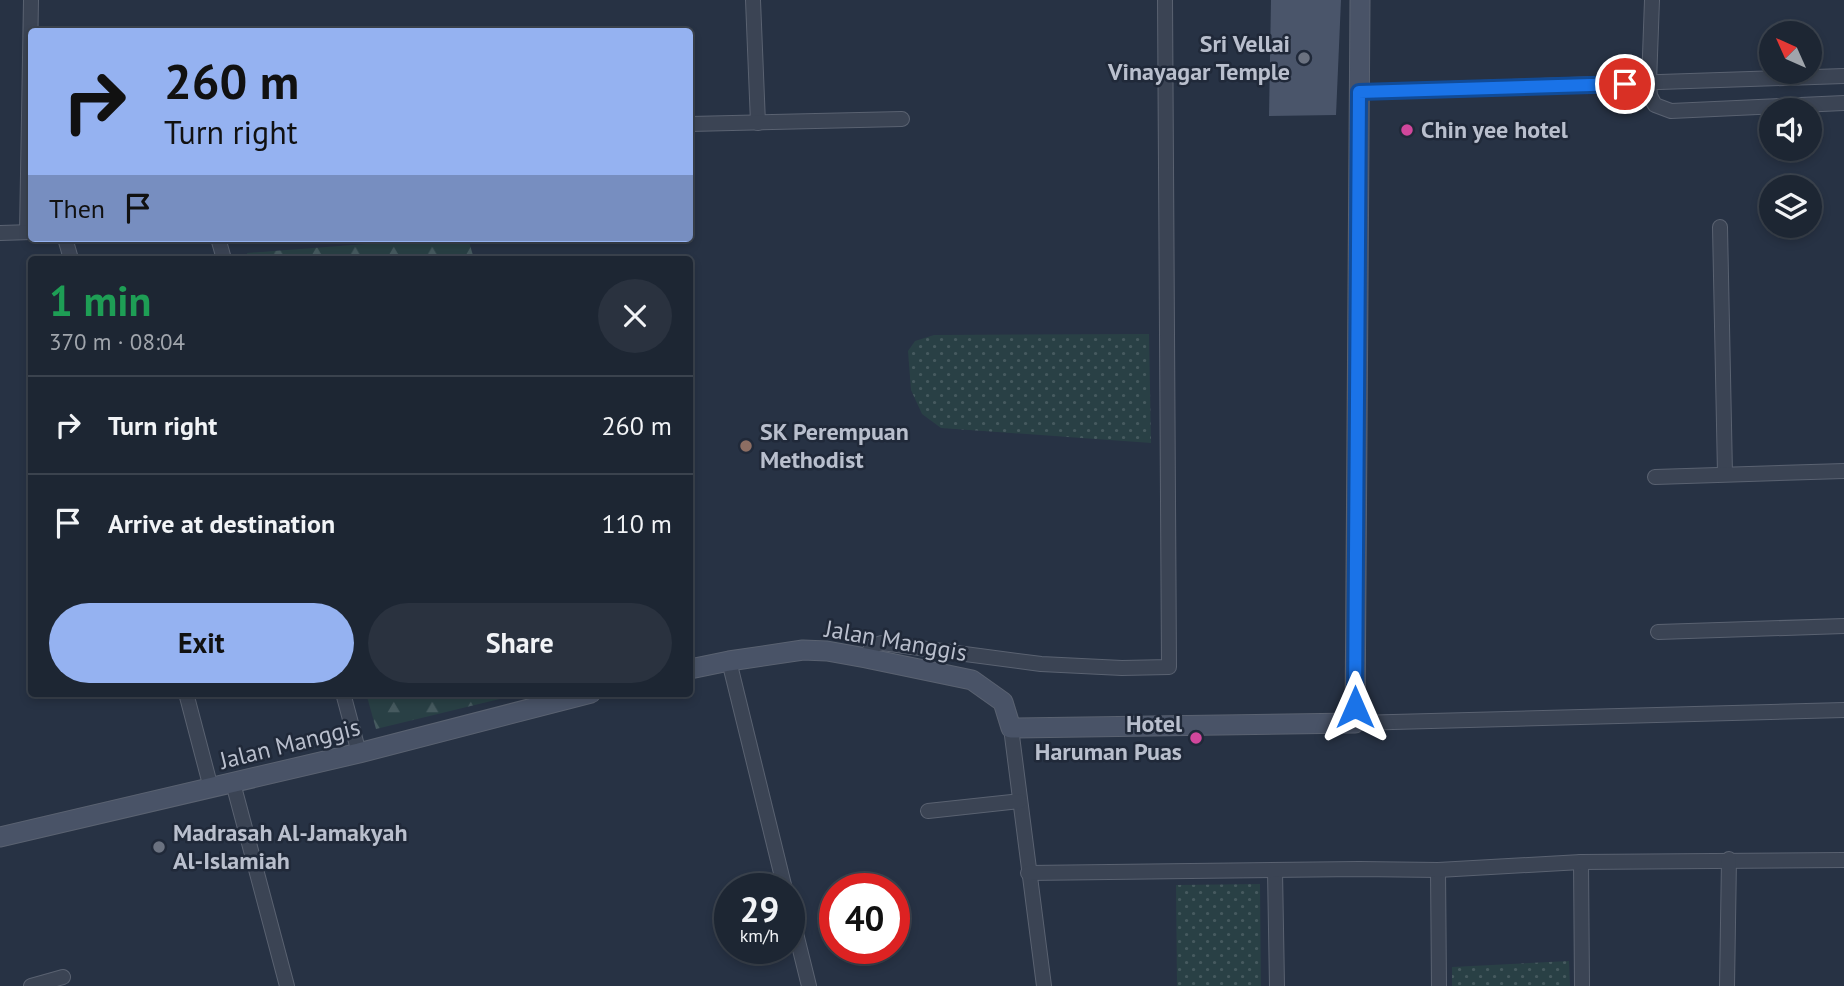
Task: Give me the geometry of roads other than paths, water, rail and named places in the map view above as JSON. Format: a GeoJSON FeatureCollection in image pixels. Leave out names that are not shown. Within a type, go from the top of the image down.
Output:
{"type":"FeatureCollection","features":[{"type":"Feature","properties":{"kind":"street"},"geometry":{"type":"LineString","coordinates":[[31,0],[31,28]]}},
{"type":"Feature","properties":{"kind":"street"},"geometry":{"type":"LineString","coordinates":[[753,0],[758,123]]}},
{"type":"Feature","properties":{"kind":"street"},"geometry":{"type":"LineString","coordinates":[[866,657],[872,646],[882,643],[1041,664],[1122,668],[1169,667],[1165,0]]}},
{"type":"Feature","properties":{"kind":"street"},"geometry":{"type":"LineString","coordinates":[[1355,723],[1360,0]]}},
{"type":"Feature","properties":{"kind":"street"},"geometry":{"type":"LineString","coordinates":[[1652,0],[1649,83],[1650,96],[1656,105],[1671,111],[1844,103]]}},
{"type":"Feature","properties":{"kind":"street"},"geometry":{"type":"LineString","coordinates":[[1359,92],[1844,76]]}},
{"type":"Feature","properties":{"kind":"street"},"geometry":{"type":"LineString","coordinates":[[693,124],[902,120]]}},
{"type":"Feature","properties":{"kind":"street"},"geometry":{"type":"LineString","coordinates":[[1720,227],[1725,474]]}},
{"type":"Feature","properties":{"kind":"street"},"geometry":{"type":"LineString","coordinates":[[0,233],[28,232]]}},
{"type":"Feature","properties":{"kind":"street"},"geometry":{"type":"LineString","coordinates":[[1655,477],[1844,471]]}},
{"type":"Feature","properties":{"kind":"street"},"geometry":{"type":"LineString","coordinates":[[1658,632],[1844,626]]}},
{"type":"Feature","properties":{"kind":"street","name":"Jalan Manggis"},"geometry":{"type":"LineString","coordinates":[[693,668],[803,650],[866,657],[972,680],[1003,702],[1011,728]]}},
{"type":"Feature","properties":{"kind":"street"},"geometry":{"type":"LineString","coordinates":[[729,661],[781,873]]}},
{"type":"Feature","properties":{"kind":"street"},"geometry":{"type":"LineString","coordinates":[[187,697],[211,788]]}},
{"type":"Feature","properties":{"kind":"street"},"geometry":{"type":"LineString","coordinates":[[344,697],[359,753]]}},
{"type":"Feature","properties":{"kind":"street","name":"Jalan Manggis"},"geometry":{"type":"LineString","coordinates":[[0,837],[359,753],[576,697]]}},
{"type":"Feature","properties":{"kind":"street"},"geometry":{"type":"LineString","coordinates":[[1044,986],[1011,728],[1355,723],[1844,710]]}},
{"type":"Feature","properties":{"kind":"street"},"geometry":{"type":"LineString","coordinates":[[233,783],[287,986]]}},
{"type":"Feature","properties":{"kind":"street"},"geometry":{"type":"LineString","coordinates":[[928,811],[1020,801]]}},
{"type":"Feature","properties":{"kind":"street"},"geometry":{"type":"LineString","coordinates":[[1727,986],[1729,859]]}},
{"type":"Feature","properties":{"kind":"street"},"geometry":{"type":"LineString","coordinates":[[1028,873],[1438,870],[1581,862],[1844,860]]}},
{"type":"Feature","properties":{"kind":"street"},"geometry":{"type":"LineString","coordinates":[[1581,862],[1582,986]]}},
{"type":"Feature","properties":{"kind":"street"},"geometry":{"type":"LineString","coordinates":[[1438,870],[1439,986]]}},
{"type":"Feature","properties":{"kind":"street"},"geometry":{"type":"LineString","coordinates":[[1275,871],[1277,986]]}},
{"type":"Feature","properties":{"kind":"street"},"geometry":{"type":"LineString","coordinates":[[804,964],[809,986]]}},
{"type":"Feature","properties":{"kind":"street"},"geometry":{"type":"LineString","coordinates":[[30,986],[63,977]]}},
{"type":"Feature","properties":{"kind":"place","name":"Sri Vellai Vinayagar Temple"},"geometry":{"type":"Point","coordinates":[1304,58]}},
{"type":"Feature","properties":{"kind":"place","name":"Chin yee hotel"},"geometry":{"type":"Point","coordinates":[1407,130]}},
{"type":"Feature","properties":{"kind":"place","name":"SK Perempuan Methodist"},"geometry":{"type":"Point","coordinates":[746,446]}},
{"type":"Feature","properties":{"kind":"place","name":"Hotel Haruman Puas"},"geometry":{"type":"Point","coordinates":[1196,738]}},
{"type":"Feature","properties":{"kind":"place","name":"Madrasah Al-Jamakyah Al-Islamiah"},"geometry":{"type":"Point","coordinates":[159,847]}}]}
